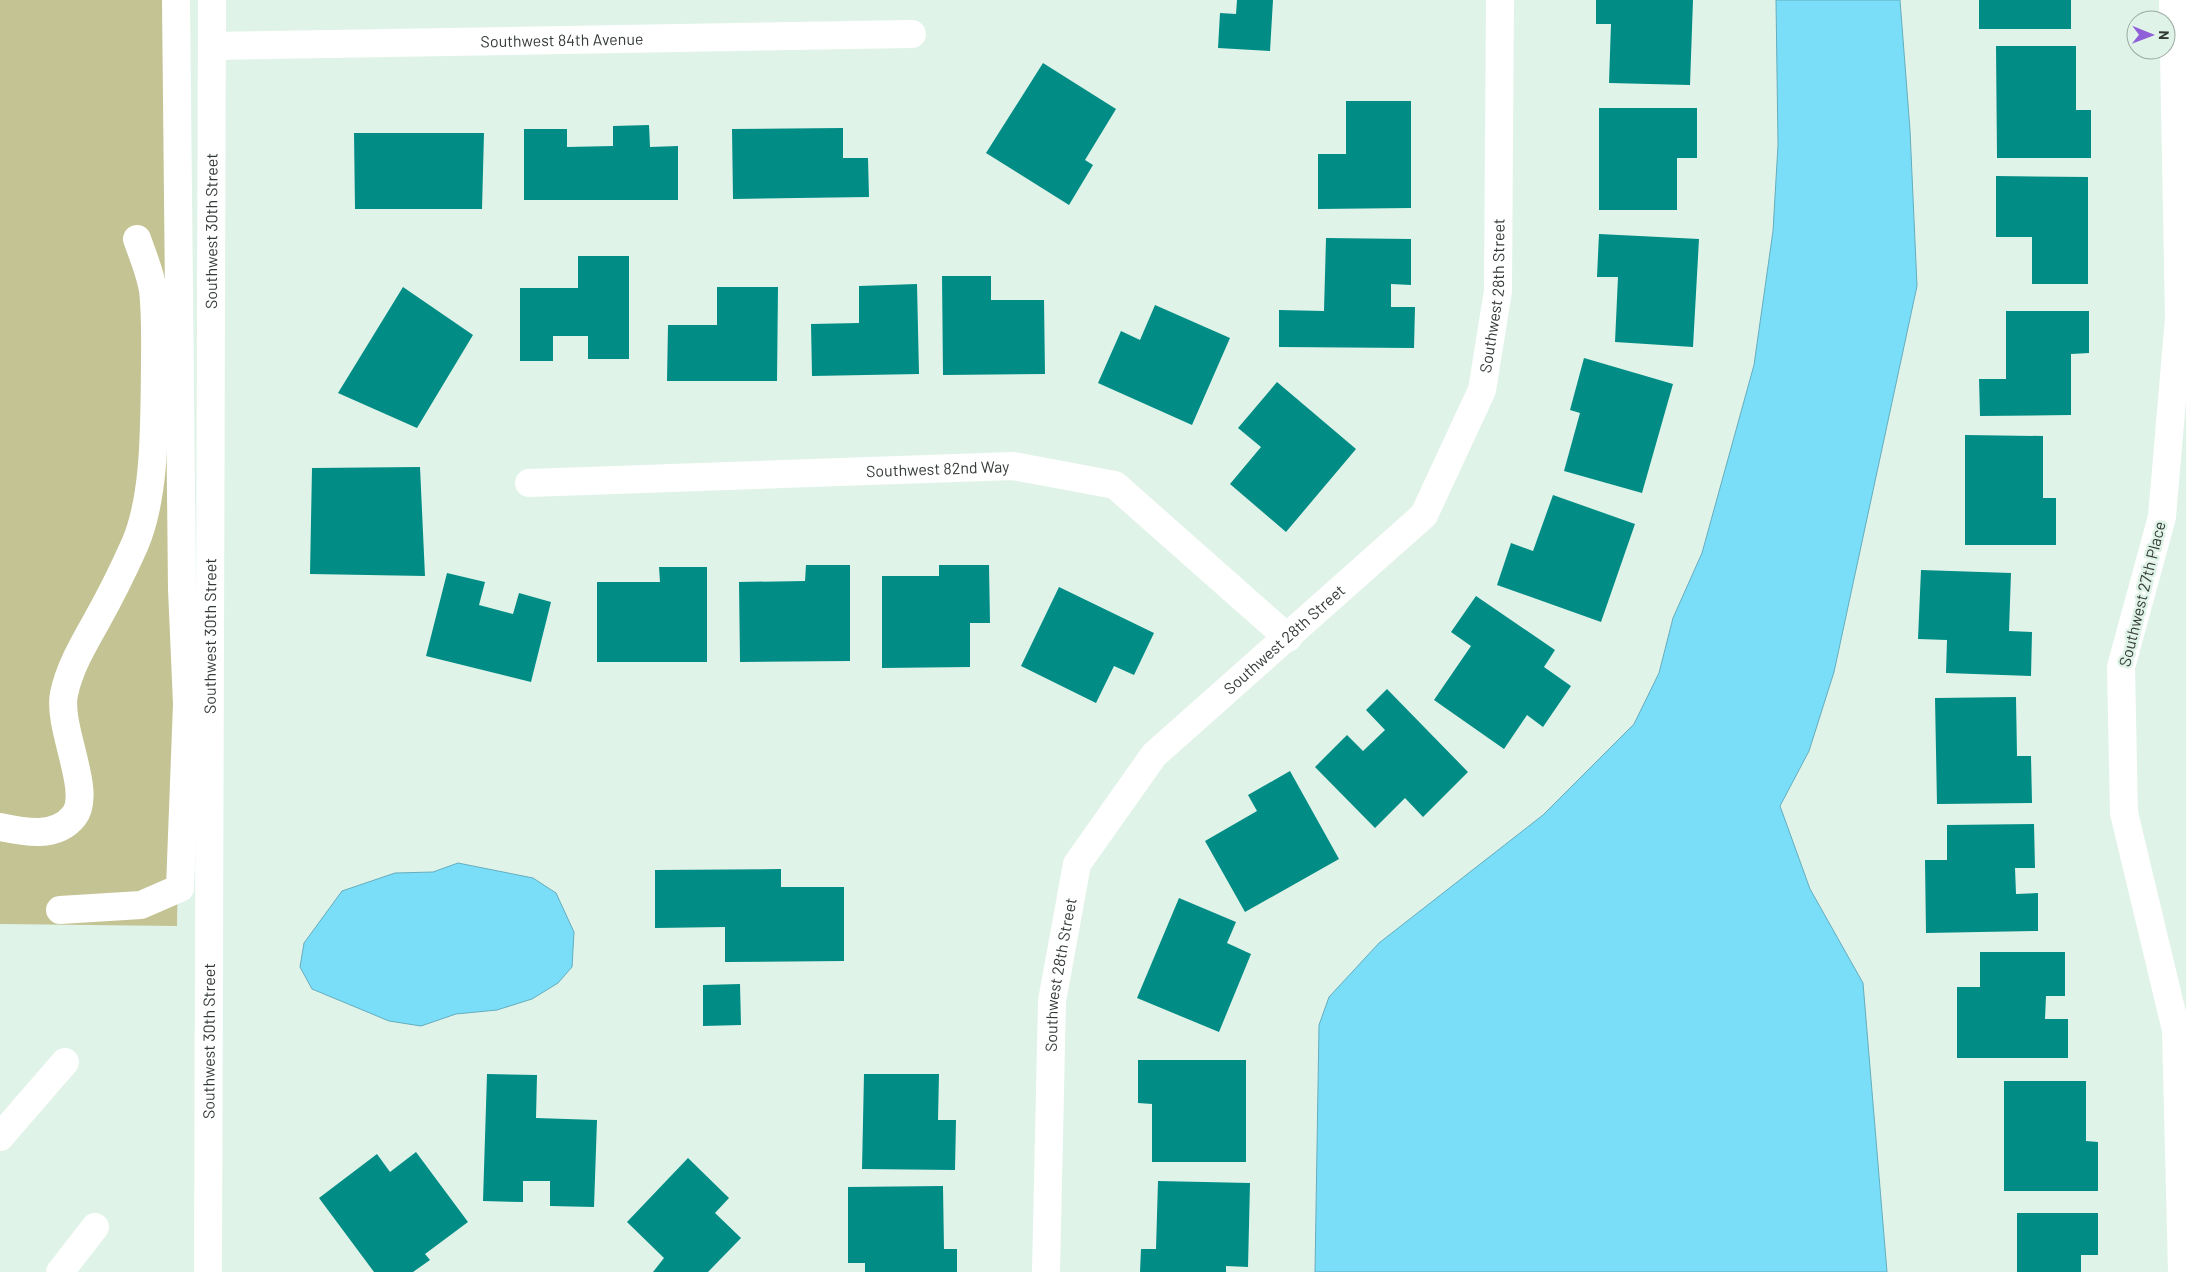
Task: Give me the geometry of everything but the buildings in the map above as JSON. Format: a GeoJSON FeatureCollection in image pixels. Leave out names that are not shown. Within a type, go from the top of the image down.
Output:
{"type":"FeatureCollection","features":[{"type":"Feature","properties":{"kind":"street"},"geometry":{"type":"LineString","coordinates":[[60,910],[141,905],[180,888],[187,704],[182,589],[176,0]]}},
{"type":"Feature","properties":{"kind":"street","name":"Southwest 30th Street"},"geometry":{"type":"LineString","coordinates":[[208,1272],[212,0]]}},
{"type":"Feature","properties":{"kind":"street","name":"Southwest 28th Street"},"geometry":{"type":"LineString","coordinates":[[1046,1272],[1052,1002],[1077,864],[1154,755],[1288,638],[1424,515],[1482,390],[1498,291],[1500,0]]}},
{"type":"Feature","properties":{"kind":"street","name":"Southwest 27th Place"},"geometry":{"type":"LineString","coordinates":[[2173,0],[2179,318],[2162,517],[2122,667],[2124,813],[2176,1030],[2182,1272]]}},
{"type":"Feature","properties":{"kind":"street","name":"Southwest 84th Avenue"},"geometry":{"type":"LineString","coordinates":[[212,46],[912,34]]}},
{"type":"Feature","properties":{"kind":"street"},"geometry":{"type":"LineString","coordinates":[[0,827],[36,833],[52,830],[75,816],[80,800],[79,782],[64,724],[63,696],[83,644],[116,582],[144,520],[152,456],[155,340],[153,290],[147,265],[137,239]]}},
{"type":"Feature","properties":{"kind":"street","name":"Southwest 82nd Way"},"geometry":{"type":"LineString","coordinates":[[529,483],[1013,466],[1115,486],[1288,638]]}},
{"type":"Feature","properties":{"kind":"street"},"geometry":{"type":"LineString","coordinates":[[0,1137],[65,1062]]}},
{"type":"Feature","properties":{"kind":"street"},"geometry":{"type":"LineString","coordinates":[[60,1272],[95,1227]]}},
{"type":"Feature","properties":{"kind":"shaded area"},"geometry":{"type":"Polygon","coordinates":[[[0,0],[178,0],[182,589],[177,926],[0,924],[0,0]]]}},
{"type":"Feature","properties":{"kind":"water"},"geometry":{"type":"Polygon","coordinates":[[[1776,0],[1900,0],[1910,130],[1917,286],[1834,672],[1809,751],[1780,806],[1810,889],[1863,983],[1887,1272],[1315,1272],[1319,1025],[1329,997],[1379,943],[1543,815],[1634,724],[1659,673],[1673,618],[1702,553],[1754,365],[1773,231],[1778,145],[1776,0]]]}},
{"type":"Feature","properties":{"kind":"water"},"geometry":{"type":"Polygon","coordinates":[[[458,863],[533,878],[556,893],[574,932],[572,967],[558,983],[532,999],[497,1010],[456,1014],[421,1026],[389,1021],[312,989],[300,967],[304,943],[342,891],[395,873],[433,872],[458,863]]]}}]}
